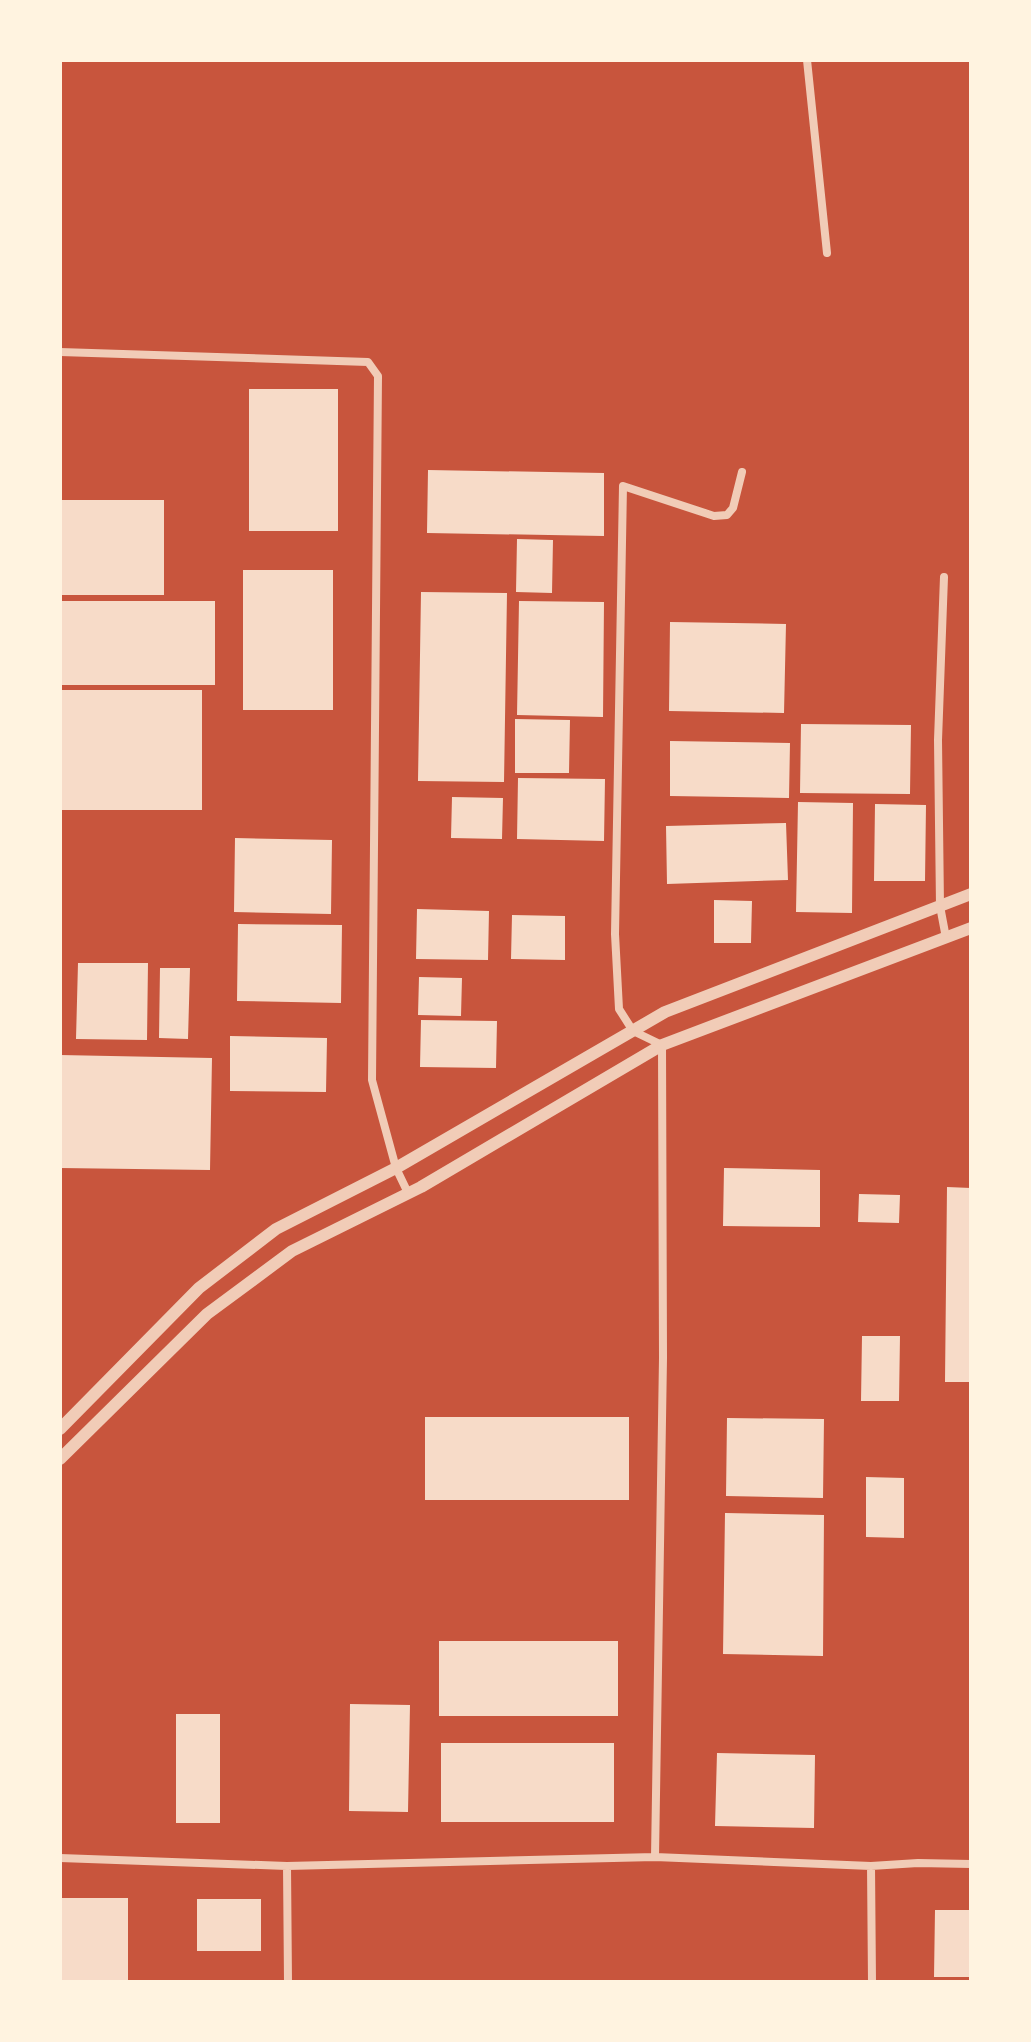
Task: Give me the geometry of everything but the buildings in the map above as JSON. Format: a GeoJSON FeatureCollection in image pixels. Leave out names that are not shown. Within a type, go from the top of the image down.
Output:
{"type":"FeatureCollection","features":[{"type":"Feature","properties":{"kind":"street"},"geometry":{"type":"LineString","coordinates":[[807,60],[827,253]]}},
{"type":"Feature","properties":{"kind":"street"},"geometry":{"type":"LineString","coordinates":[[60,352],[368,362],[378,376],[372,1080],[396,1168],[408,1193]]}},
{"type":"Feature","properties":{"kind":"street"},"geometry":{"type":"LineString","coordinates":[[662,1045],[633,1031],[619,1009],[615,934],[623,486],[714,516],[727,515],[733,508],[742,472]]}},
{"type":"Feature","properties":{"kind":"street"},"geometry":{"type":"LineString","coordinates":[[944,577],[938,740],[940,906],[946,938]]}},
{"type":"Feature","properties":{"kind":"street"},"geometry":{"type":"LineString","coordinates":[[60,1429],[199,1288],[276,1229],[396,1168],[665,1012],[971,894]]}},
{"type":"Feature","properties":{"kind":"street"},"geometry":{"type":"LineString","coordinates":[[60,1459],[207,1314],[292,1251],[408,1193],[662,1045],[971,928]]}},
{"type":"Feature","properties":{"kind":"street"},"geometry":{"type":"LineString","coordinates":[[655,1857],[663,1358],[662,1045]]}},
{"type":"Feature","properties":{"kind":"street"},"geometry":{"type":"LineString","coordinates":[[60,1858],[287,1866],[655,1857],[871,1866],[971,1864]]}},
{"type":"Feature","properties":{"kind":"street"},"geometry":{"type":"LineString","coordinates":[[287,1866],[288,1982]]}},
{"type":"Feature","properties":{"kind":"street"},"geometry":{"type":"LineString","coordinates":[[871,1866],[872,1982]]}}]}
